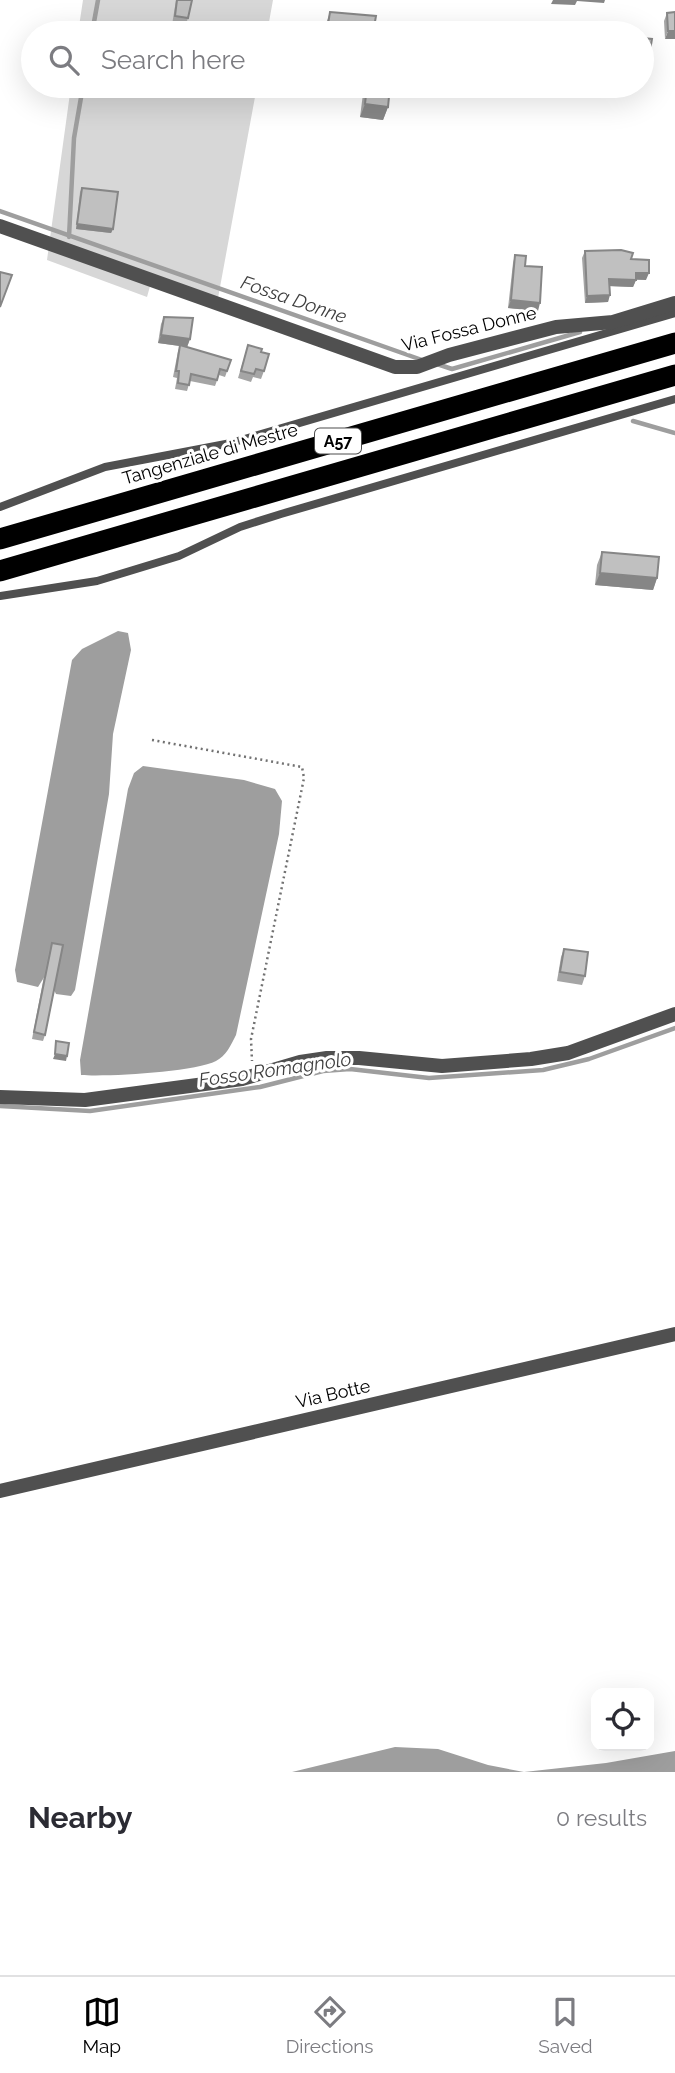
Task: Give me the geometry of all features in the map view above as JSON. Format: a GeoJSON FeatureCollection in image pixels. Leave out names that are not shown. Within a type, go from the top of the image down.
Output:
{"type":"FeatureCollection","features":[{"type":"Feature","properties":{"kind":"highway","name":"Tangenziale di Mestre"},"geometry":{"type":"LineString","coordinates":[[0,539],[675,343]]}},
{"type":"Feature","properties":{"kind":"highway","name":"A57"},"geometry":{"type":"LineString","coordinates":[[0,571],[675,376]]}},
{"type":"Feature","properties":{"kind":"street","name":"Via Fossa Donne"},"geometry":{"type":"LineString","coordinates":[[0,226],[396,367],[417,367],[449,355],[574,324],[633,317],[675,303]]}},
{"type":"Feature","properties":{"kind":"street"},"geometry":{"type":"LineString","coordinates":[[0,1097],[85,1100],[257,1076],[300,1062],[327,1058],[359,1058],[415,1066],[442,1066],[549,1057],[616,1037],[675,1014]]}},
{"type":"Feature","properties":{"kind":"street","name":"Via Botte"},"geometry":{"type":"LineString","coordinates":[[0,1490],[675,1334]]}},
{"type":"Feature","properties":{"kind":"lane"},"geometry":{"type":"LineString","coordinates":[[0,507],[105,467],[231,443],[675,313]]}},
{"type":"Feature","properties":{"kind":"lane"},"geometry":{"type":"LineString","coordinates":[[0,596],[97,581],[179,556],[240,527],[281,514],[675,399]]}},
{"type":"Feature","properties":{"kind":"path"},"geometry":{"type":"LineString","coordinates":[[152,740],[302,767],[304,778],[251,1040],[251,1058],[257,1076]]}},
{"type":"Feature","properties":{"kind":"shaded area"},"geometry":{"type":"Polygon","coordinates":[[[83,0],[273,0],[269,21],[80,21],[83,0]]]}},
{"type":"Feature","properties":{"kind":"shaded area"},"geometry":{"type":"Polygon","coordinates":[[[69,98],[255,98],[218,298],[152,279],[147,297],[47,260],[69,98]]]}},
{"type":"Feature","properties":{"kind":"shaded area"},"geometry":{"type":"Polygon","coordinates":[[[118,631],[128,633],[131,650],[113,734],[109,794],[75,990],[71,996],[56,994],[54,990],[60,952],[38,987],[17,982],[15,970],[72,660],[82,649],[118,631]]]}},
{"type":"Feature","properties":{"kind":"shaded area"},"geometry":{"type":"Polygon","coordinates":[[[143,766],[244,780],[275,789],[282,801],[279,834],[236,1035],[225,1053],[220,1059],[205,1065],[171,1071],[81,1075],[80,1060],[128,789],[134,773],[143,766]]]}},
{"type":"Feature","properties":{"kind":"shaded area"},"geometry":{"type":"Polygon","coordinates":[[[395,1747],[438,1749],[488,1765],[524,1772],[292,1772],[395,1747]]]}},
{"type":"Feature","properties":{"kind":"shaded area"},"geometry":{"type":"Polygon","coordinates":[[[675,1751],[675,1772],[524,1772],[606,1763],[675,1751]]]}},
{"type":"Feature","properties":{"kind":"building"},"geometry":{"type":"Polygon","coordinates":[[[177,0],[192,0],[188,18],[175,16],[177,0]]]}},
{"type":"Feature","properties":{"kind":"building"},"geometry":{"type":"Polygon","coordinates":[[[330,12],[376,16],[375,21],[328,21],[330,12]]]}},
{"type":"Feature","properties":{"kind":"building"},"geometry":{"type":"Polygon","coordinates":[[[675,12],[675,31],[668,31],[667,13],[675,12]]]}},
{"type":"Feature","properties":{"kind":"building"},"geometry":{"type":"Polygon","coordinates":[[[366,98],[389,98],[388,107],[365,104],[366,98]]]}},
{"type":"Feature","properties":{"kind":"building"},"geometry":{"type":"Polygon","coordinates":[[[82,188],[118,192],[113,229],[77,224],[82,188]]]}},
{"type":"Feature","properties":{"kind":"building"},"geometry":{"type":"Polygon","coordinates":[[[621,250],[633,253],[631,259],[649,260],[649,273],[636,273],[636,280],[609,279],[610,295],[587,296],[585,251],[621,250]]]}},
{"type":"Feature","properties":{"kind":"building"},"geometry":{"type":"Polygon","coordinates":[[[515,255],[526,256],[525,266],[542,267],[540,303],[511,300],[515,255]]]}},
{"type":"Feature","properties":{"kind":"building"},"geometry":{"type":"Polygon","coordinates":[[[0,272],[12,275],[0,307],[0,272]]]}},
{"type":"Feature","properties":{"kind":"building"},"geometry":{"type":"Polygon","coordinates":[[[164,317],[193,318],[190,339],[161,335],[164,317]]]}},
{"type":"Feature","properties":{"kind":"building"},"geometry":{"type":"Polygon","coordinates":[[[180,345],[231,360],[227,371],[220,369],[217,380],[191,374],[189,385],[178,383],[179,371],[176,371],[180,345]]]}},
{"type":"Feature","properties":{"kind":"building"},"geometry":{"type":"Polygon","coordinates":[[[248,345],[269,354],[264,371],[256,369],[254,374],[241,371],[248,345]]]}},
{"type":"Feature","properties":{"kind":"building"},"geometry":{"type":"Polygon","coordinates":[[[602,552],[659,557],[657,578],[600,573],[602,552]]]}},
{"type":"Feature","properties":{"kind":"building"},"geometry":{"type":"Polygon","coordinates":[[[52,943],[63,945],[45,1035],[34,1032],[52,943]]]}},
{"type":"Feature","properties":{"kind":"building"},"geometry":{"type":"Polygon","coordinates":[[[564,949],[588,952],[585,976],[560,972],[564,949]]]}},
{"type":"Feature","properties":{"kind":"building"},"geometry":{"type":"Polygon","coordinates":[[[56,1041],[69,1043],[67,1056],[55,1054],[56,1041]]]}},
{"type":"Feature","properties":{"kind":"waterway"},"geometry":{"type":"LineString","coordinates":[[94,21],[98,0]]}},
{"type":"Feature","properties":{"kind":"waterway"},"geometry":{"type":"LineString","coordinates":[[69,237],[74,138],[81,98]]}},
{"type":"Feature","properties":{"kind":"waterway","name":"Fossa Donne"},"geometry":{"type":"LineString","coordinates":[[0,211],[422,360]]}},
{"type":"Feature","properties":{"kind":"waterway","name":"Fossa Donne"},"geometry":{"type":"LineString","coordinates":[[437,364],[452,369],[580,332]]}},
{"type":"Feature","properties":{"kind":"waterway","name":"Fossa Donne"},"geometry":{"type":"LineString","coordinates":[[633,421],[675,433]]}},
{"type":"Feature","properties":{"kind":"waterway","name":"Fosso Romagnolo"},"geometry":{"type":"LineString","coordinates":[[0,1106],[90,1111],[260,1087],[323,1071],[350,1069],[429,1078],[543,1070],[589,1059],[675,1028]]}}]}
